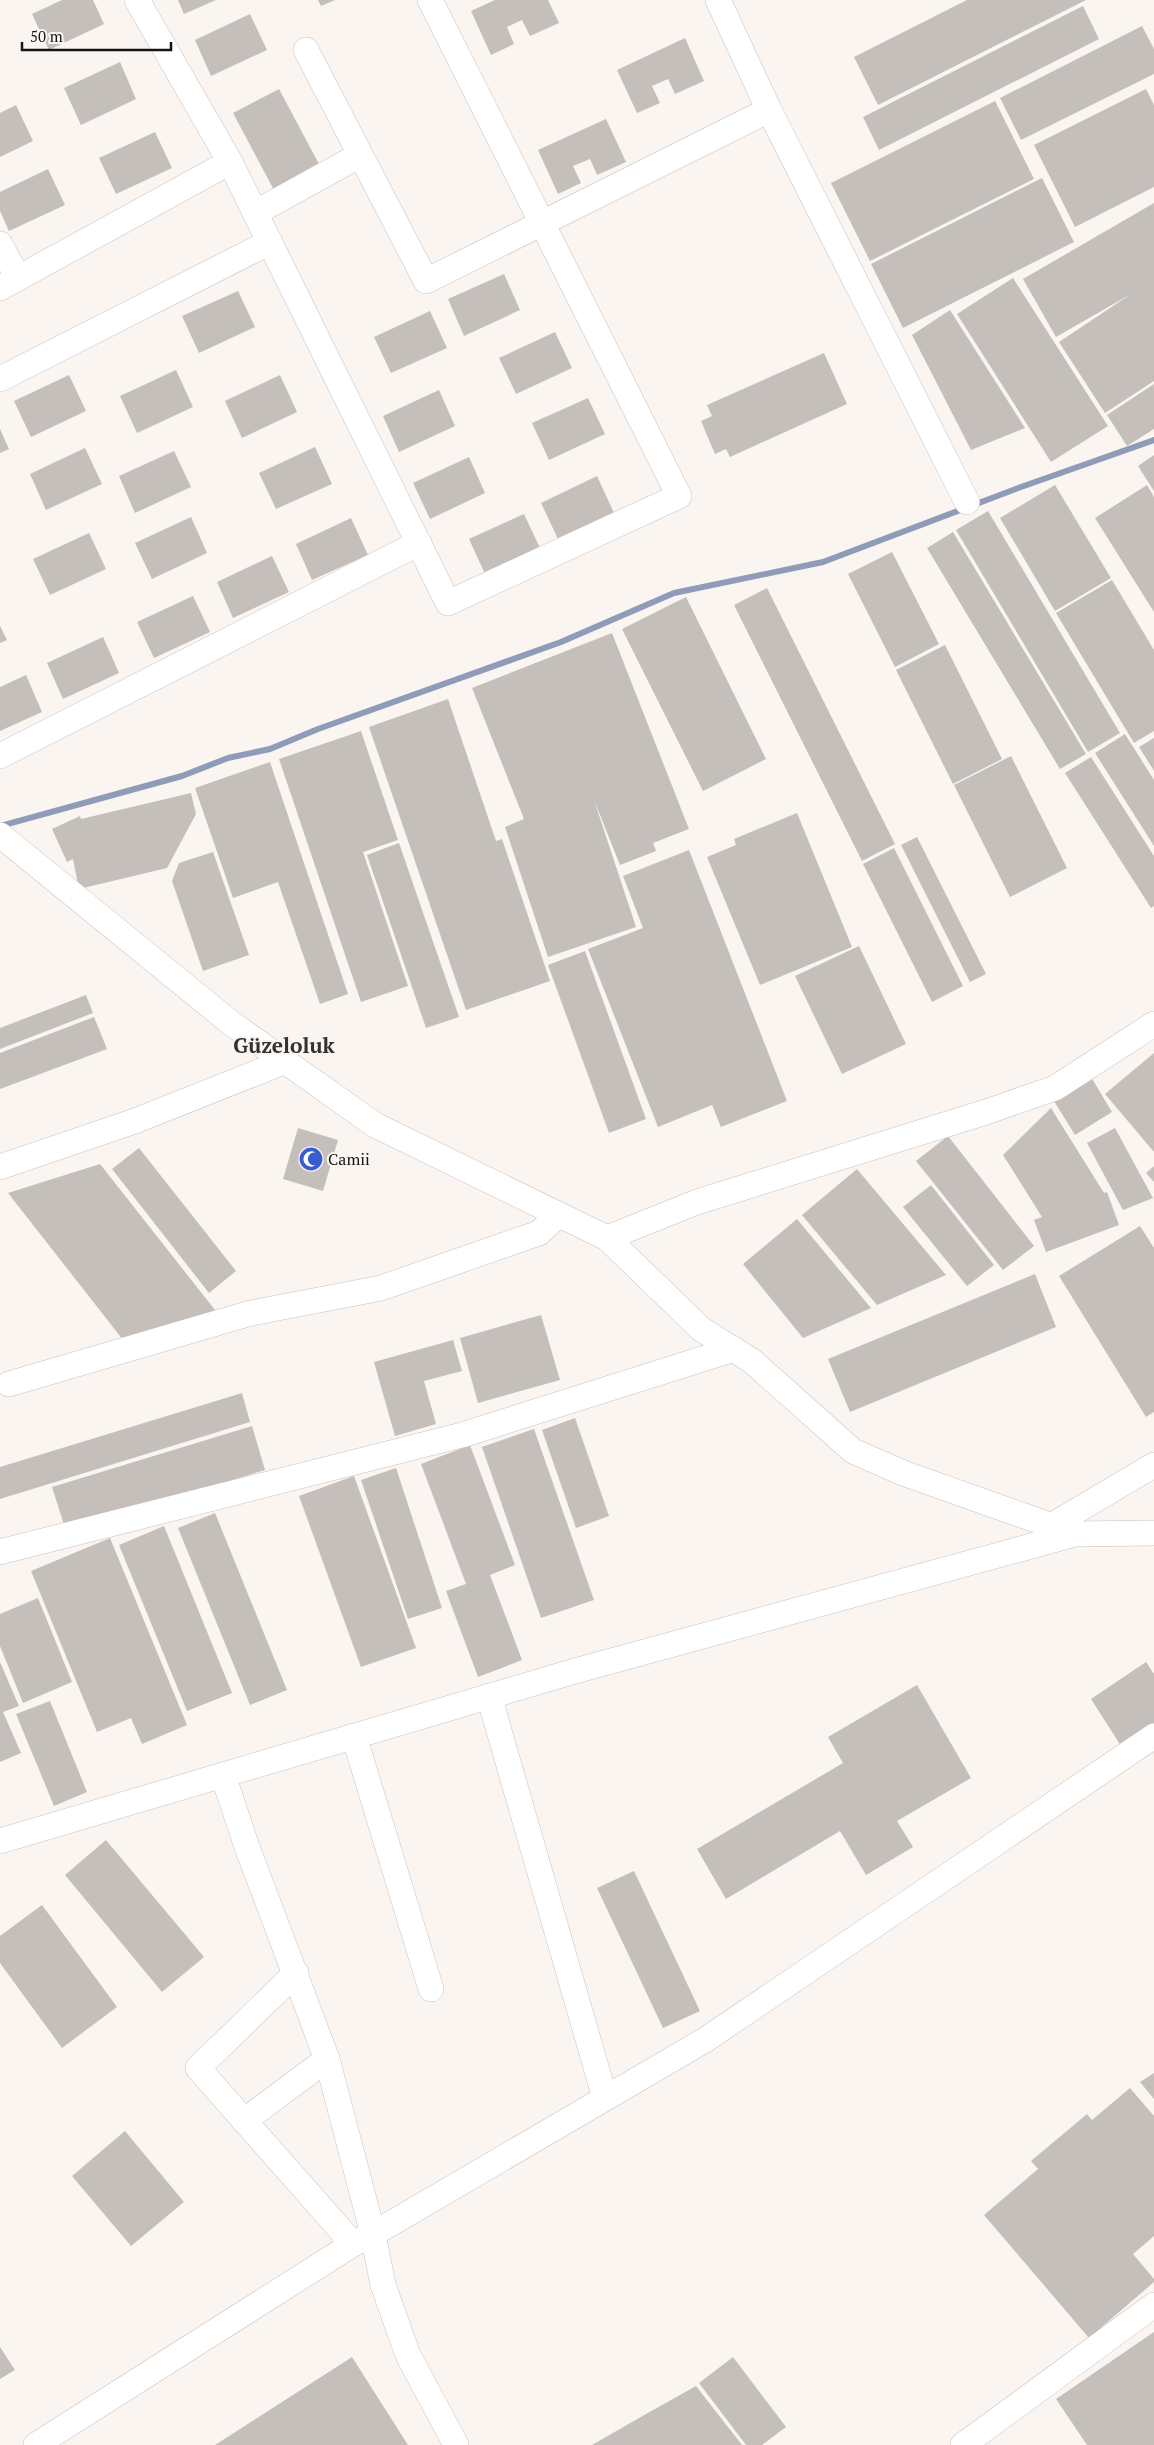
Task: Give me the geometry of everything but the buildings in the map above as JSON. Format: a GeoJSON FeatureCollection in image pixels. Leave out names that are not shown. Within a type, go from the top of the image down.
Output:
{"type":"FeatureCollection","features":[{"type":"Feature","properties":{"kind":"street"},"geometry":{"type":"LineString","coordinates":[[137,0],[230,162],[448,603],[679,496],[430,0]]}},
{"type":"Feature","properties":{"kind":"street"},"geometry":{"type":"LineString","coordinates":[[718,0],[769,110],[967,502]]}},
{"type":"Feature","properties":{"kind":"street"},"geometry":{"type":"LineString","coordinates":[[306,50],[426,281],[769,110]]}},
{"type":"Feature","properties":{"kind":"street"},"geometry":{"type":"LineString","coordinates":[[255,213],[360,155]]}},
{"type":"Feature","properties":{"kind":"street"},"geometry":{"type":"LineString","coordinates":[[0,244],[9,283],[230,162]]}},
{"type":"Feature","properties":{"kind":"street"},"geometry":{"type":"LineString","coordinates":[[0,379],[270,242]]}},
{"type":"Feature","properties":{"kind":"street"},"geometry":{"type":"LineString","coordinates":[[0,756],[419,543]]}},
{"type":"Feature","properties":{"kind":"street"},"geometry":{"type":"LineString","coordinates":[[0,835],[231,1023],[375,1125],[607,1238],[701,1329],[752,1361],[854,1451],[903,1473],[1075,1534]]}},
{"type":"Feature","properties":{"kind":"street"},"geometry":{"type":"LineString","coordinates":[[607,1238],[697,1202],[986,1112],[1055,1088],[1154,1024]]}},
{"type":"Feature","properties":{"kind":"street"},"geometry":{"type":"LineString","coordinates":[[0,1167],[135,1121],[286,1061]]}},
{"type":"Feature","properties":{"kind":"street"},"geometry":{"type":"LineString","coordinates":[[9,1384],[252,1313],[381,1288],[539,1233],[558,1215]]}},
{"type":"Feature","properties":{"kind":"street"},"geometry":{"type":"LineString","coordinates":[[0,1552],[462,1435],[734,1349]]}},
{"type":"Feature","properties":{"kind":"street"},"geometry":{"type":"LineString","coordinates":[[1051,1526],[1154,1465]]}},
{"type":"Feature","properties":{"kind":"street"},"geometry":{"type":"LineString","coordinates":[[0,1841],[575,1671],[1075,1534],[1154,1533]]}},
{"type":"Feature","properties":{"kind":"street"},"geometry":{"type":"LineString","coordinates":[[489,1696],[605,2098]]}},
{"type":"Feature","properties":{"kind":"street"},"geometry":{"type":"LineString","coordinates":[[354,1736],[431,1989]]}},
{"type":"Feature","properties":{"kind":"street"},"geometry":{"type":"LineString","coordinates":[[36,2445],[363,2239],[705,2040],[1154,1736]]}},
{"type":"Feature","properties":{"kind":"street"},"geometry":{"type":"LineString","coordinates":[[224,1775],[247,1847],[327,2059],[363,2239],[383,2285],[408,2354],[456,2445]]}},
{"type":"Feature","properties":{"kind":"street"},"geometry":{"type":"LineString","coordinates":[[296,1973],[198,2068],[244,2121],[363,2239]]}},
{"type":"Feature","properties":{"kind":"street"},"geometry":{"type":"LineString","coordinates":[[244,2121],[327,2059]]}},
{"type":"Feature","properties":{"kind":"street"},"geometry":{"type":"LineString","coordinates":[[962,2445],[1154,2305]]}},
{"type":"Feature","properties":{"kind":"waterway"},"geometry":{"type":"LineString","coordinates":[[0,826],[182,776],[228,758],[270,749],[318,729],[561,642],[674,593],[823,562],[1021,487],[1154,440]]}},
{"type":"Feature","properties":{"kind":"place","name":"Camii"},"geometry":{"type":"Point","coordinates":[311,1159]}},
{"type":"Feature","properties":{"kind":"district","name":"Güzeloluk"},"geometry":{"type":"Point","coordinates":[284,1045]}}]}
